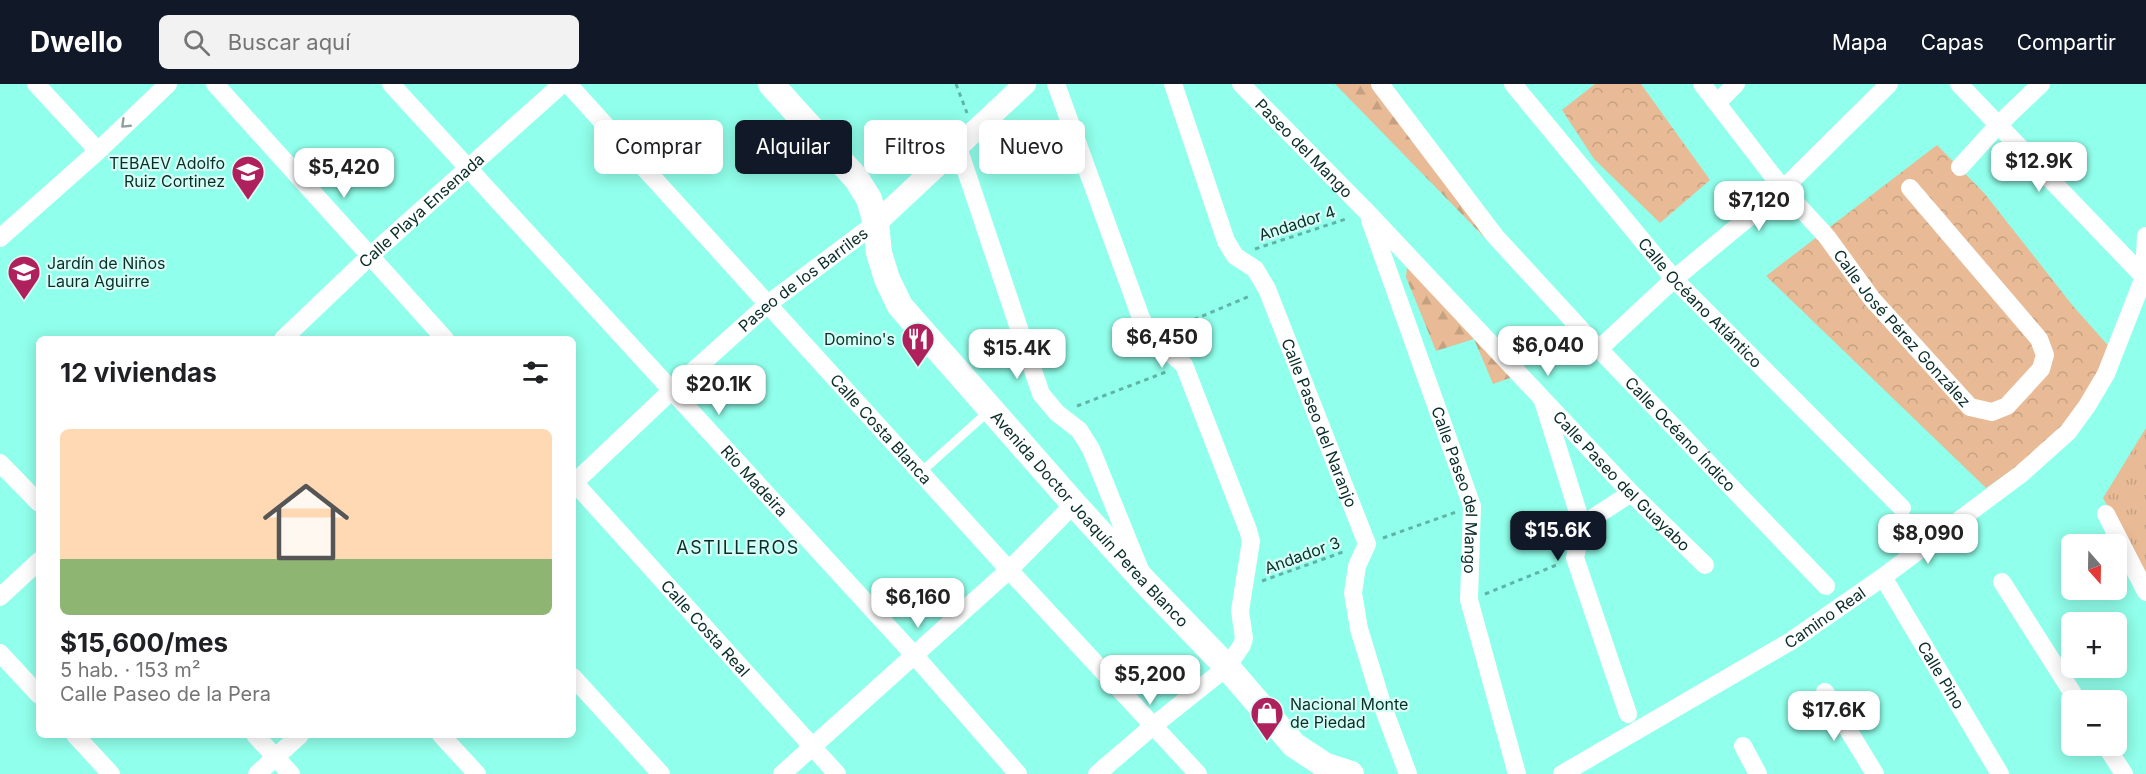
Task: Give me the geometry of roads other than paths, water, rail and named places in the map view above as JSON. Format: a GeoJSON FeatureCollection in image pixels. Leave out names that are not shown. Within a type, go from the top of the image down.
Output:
{"type":"FeatureCollection","features":[{"type":"Feature","properties":{"kind":"main road","name":"Avenida Doctor Joaquín Perea Blanco"},"geometry":{"type":"LineString","coordinates":[[771,84],[856,178],[869,199],[876,223],[879,253],[887,279],[900,306],[1144,582],[1227,668],[1294,745],[1326,766],[1351,774]]}},
{"type":"Feature","properties":{"kind":"street"},"geometry":{"type":"LineString","coordinates":[[36,84],[98,151]]}},
{"type":"Feature","properties":{"kind":"street"},"geometry":{"type":"LineString","coordinates":[[0,238],[98,151],[168,84]]}},
{"type":"Feature","properties":{"kind":"street"},"geometry":{"type":"LineString","coordinates":[[216,84],[442,336]]}},
{"type":"Feature","properties":{"kind":"street","name":"Río Madeira"},"geometry":{"type":"LineString","coordinates":[[391,84],[915,656],[1018,774]]}},
{"type":"Feature","properties":{"kind":"street","name":"Calle Playa Ensenada"},"geometry":{"type":"LineString","coordinates":[[286,336],[370,256],[562,84]]}},
{"type":"Feature","properties":{"kind":"street","name":"Calle Costa Blanca"},"geometry":{"type":"LineString","coordinates":[[568,84],[1009,570],[1198,774]]}},
{"type":"Feature","properties":{"kind":"street"},"geometry":{"type":"LineString","coordinates":[[967,139],[1025,84]]}},
{"type":"Feature","properties":{"kind":"street"},"geometry":{"type":"LineString","coordinates":[[1056,84],[1141,318],[1152,337],[1184,365],[1251,541],[1240,611],[1244,638],[1227,668],[1153,726],[1097,774]]}},
{"type":"Feature","properties":{"kind":"street","name":"Calle Paseo del Naranjo"},"geometry":{"type":"LineString","coordinates":[[1173,84],[1226,241],[1235,256],[1255,269],[1267,289],[1367,544],[1357,566],[1353,593],[1359,628],[1383,707],[1408,774]]}},
{"type":"Feature","properties":{"kind":"street","name":"Paseo del Mango"},"geometry":{"type":"LineString","coordinates":[[1241,84],[1367,212]]}},
{"type":"Feature","properties":{"kind":"street","name":"Calle Océano Índico"},"geometry":{"type":"LineString","coordinates":[[1380,84],[1495,236],[1599,349],[1826,586]]}},
{"type":"Feature","properties":{"kind":"street","name":"Calle Océano Atlántico"},"geometry":{"type":"LineString","coordinates":[[1513,84],[1674,279],[1902,508]]}},
{"type":"Feature","properties":{"kind":"street","name":"Calle José Pérez González"},"geometry":{"type":"LineString","coordinates":[[1702,84],[1783,189],[1827,237],[1872,299],[1970,407],[1992,412],[2007,406],[2041,369],[2045,355],[2040,339],[1910,188]]}},
{"type":"Feature","properties":{"kind":"street"},"geometry":{"type":"LineString","coordinates":[[1717,103],[1736,84]]}},
{"type":"Feature","properties":{"kind":"street"},"geometry":{"type":"LineString","coordinates":[[1599,349],[1674,279],[1783,189],[1889,84]]}},
{"type":"Feature","properties":{"kind":"street"},"geometry":{"type":"LineString","coordinates":[[1959,84],[1999,123],[2144,278]]}},
{"type":"Feature","properties":{"kind":"street"},"geometry":{"type":"LineString","coordinates":[[1960,167],[1999,123],[2041,84]]}},
{"type":"Feature","properties":{"kind":"street"},"geometry":{"type":"LineString","coordinates":[[876,223],[929,174]]}},
{"type":"Feature","properties":{"kind":"street"},"geometry":{"type":"LineString","coordinates":[[967,174],[1041,394],[1057,413],[1079,430],[1091,449],[1144,582]]}},
{"type":"Feature","properties":{"kind":"street","name":"Calle Paseo del Guayabo"},"geometry":{"type":"LineString","coordinates":[[1367,212],[1631,493],[1705,566]]}},
{"type":"Feature","properties":{"kind":"street","name":"Calle Paseo del Mango"},"geometry":{"type":"LineString","coordinates":[[1367,212],[1472,506],[1469,600],[1517,774]]}},
{"type":"Feature","properties":{"kind":"street","name":"Paseo de los Barriles"},"geometry":{"type":"LineString","coordinates":[[576,481],[671,391],[768,304],[876,223]]}},
{"type":"Feature","properties":{"kind":"street","name":"Camino Real"},"geometry":{"type":"LineString","coordinates":[[1563,774],[1791,641],[1883,577],[2021,474],[2068,432],[2106,374],[2144,278],[2146,236]]}},
{"type":"Feature","properties":{"kind":"street"},"geometry":{"type":"LineString","coordinates":[[1541,396],[1582,525],[1575,558],[1628,714]]}},
{"type":"Feature","properties":{"kind":"street"},"geometry":{"type":"LineString","coordinates":[[0,463],[36,500]]}},
{"type":"Feature","properties":{"kind":"street","name":"Calle Costa Real"},"geometry":{"type":"LineString","coordinates":[[576,485],[837,774]]}},
{"type":"Feature","properties":{"kind":"street"},"geometry":{"type":"LineString","coordinates":[[1582,525],[1631,493]]}},
{"type":"Feature","properties":{"kind":"street"},"geometry":{"type":"LineString","coordinates":[[782,774],[1009,570],[1074,504]]}},
{"type":"Feature","properties":{"kind":"street"},"geometry":{"type":"LineString","coordinates":[[2106,514],[2146,592]]}},
{"type":"Feature","properties":{"kind":"street"},"geometry":{"type":"LineString","coordinates":[[0,597],[36,564]]}},
{"type":"Feature","properties":{"kind":"street","name":"Calle Pino"},"geometry":{"type":"LineString","coordinates":[[1883,577],[2000,774]]}},
{"type":"Feature","properties":{"kind":"street"},"geometry":{"type":"LineString","coordinates":[[2002,582],[2071,690]]}},
{"type":"Feature","properties":{"kind":"street"},"geometry":{"type":"LineString","coordinates":[[0,653],[36,692]]}},
{"type":"Feature","properties":{"kind":"street"},"geometry":{"type":"LineString","coordinates":[[576,680],[661,774]]}},
{"type":"Feature","properties":{"kind":"street"},"geometry":{"type":"LineString","coordinates":[[1825,692],[1875,774]]}},
{"type":"Feature","properties":{"kind":"street"},"geometry":{"type":"LineString","coordinates":[[78,738],[111,774]]}},
{"type":"Feature","properties":{"kind":"street"},"geometry":{"type":"LineString","coordinates":[[258,738],[291,774]]}},
{"type":"Feature","properties":{"kind":"street"},"geometry":{"type":"LineString","coordinates":[[256,774],[297,738]]}},
{"type":"Feature","properties":{"kind":"street"},"geometry":{"type":"LineString","coordinates":[[444,738],[477,774]]}},
{"type":"Feature","properties":{"kind":"street"},"geometry":{"type":"LineString","coordinates":[[1743,746],[1758,774]]}},
{"type":"Feature","properties":{"kind":"street"},"geometry":{"type":"LineString","coordinates":[[2112,756],[2124,774]]}},
{"type":"Feature","properties":{"kind":"lane"},"geometry":{"type":"LineString","coordinates":[[921,472],[991,410]]}},
{"type":"Feature","properties":{"kind":"place","name":"TEBAEV Adolfo Ruiz Cortinez"},"geometry":{"type":"Point","coordinates":[248,201]}},
{"type":"Feature","properties":{"kind":"place","name":"Jardín de Niños Laura Aguirre"},"geometry":{"type":"Point","coordinates":[24,301]}},
{"type":"Feature","properties":{"kind":"place","name":"Domino's"},"geometry":{"type":"Point","coordinates":[918,368]}},
{"type":"Feature","properties":{"kind":"place","name":"Nacional Monte de Piedad"},"geometry":{"type":"Point","coordinates":[1267,742]}},
{"type":"Feature","properties":{"kind":"district","name":"ASTILLEROS"},"geometry":{"type":"Point","coordinates":[738,548]}}]}
